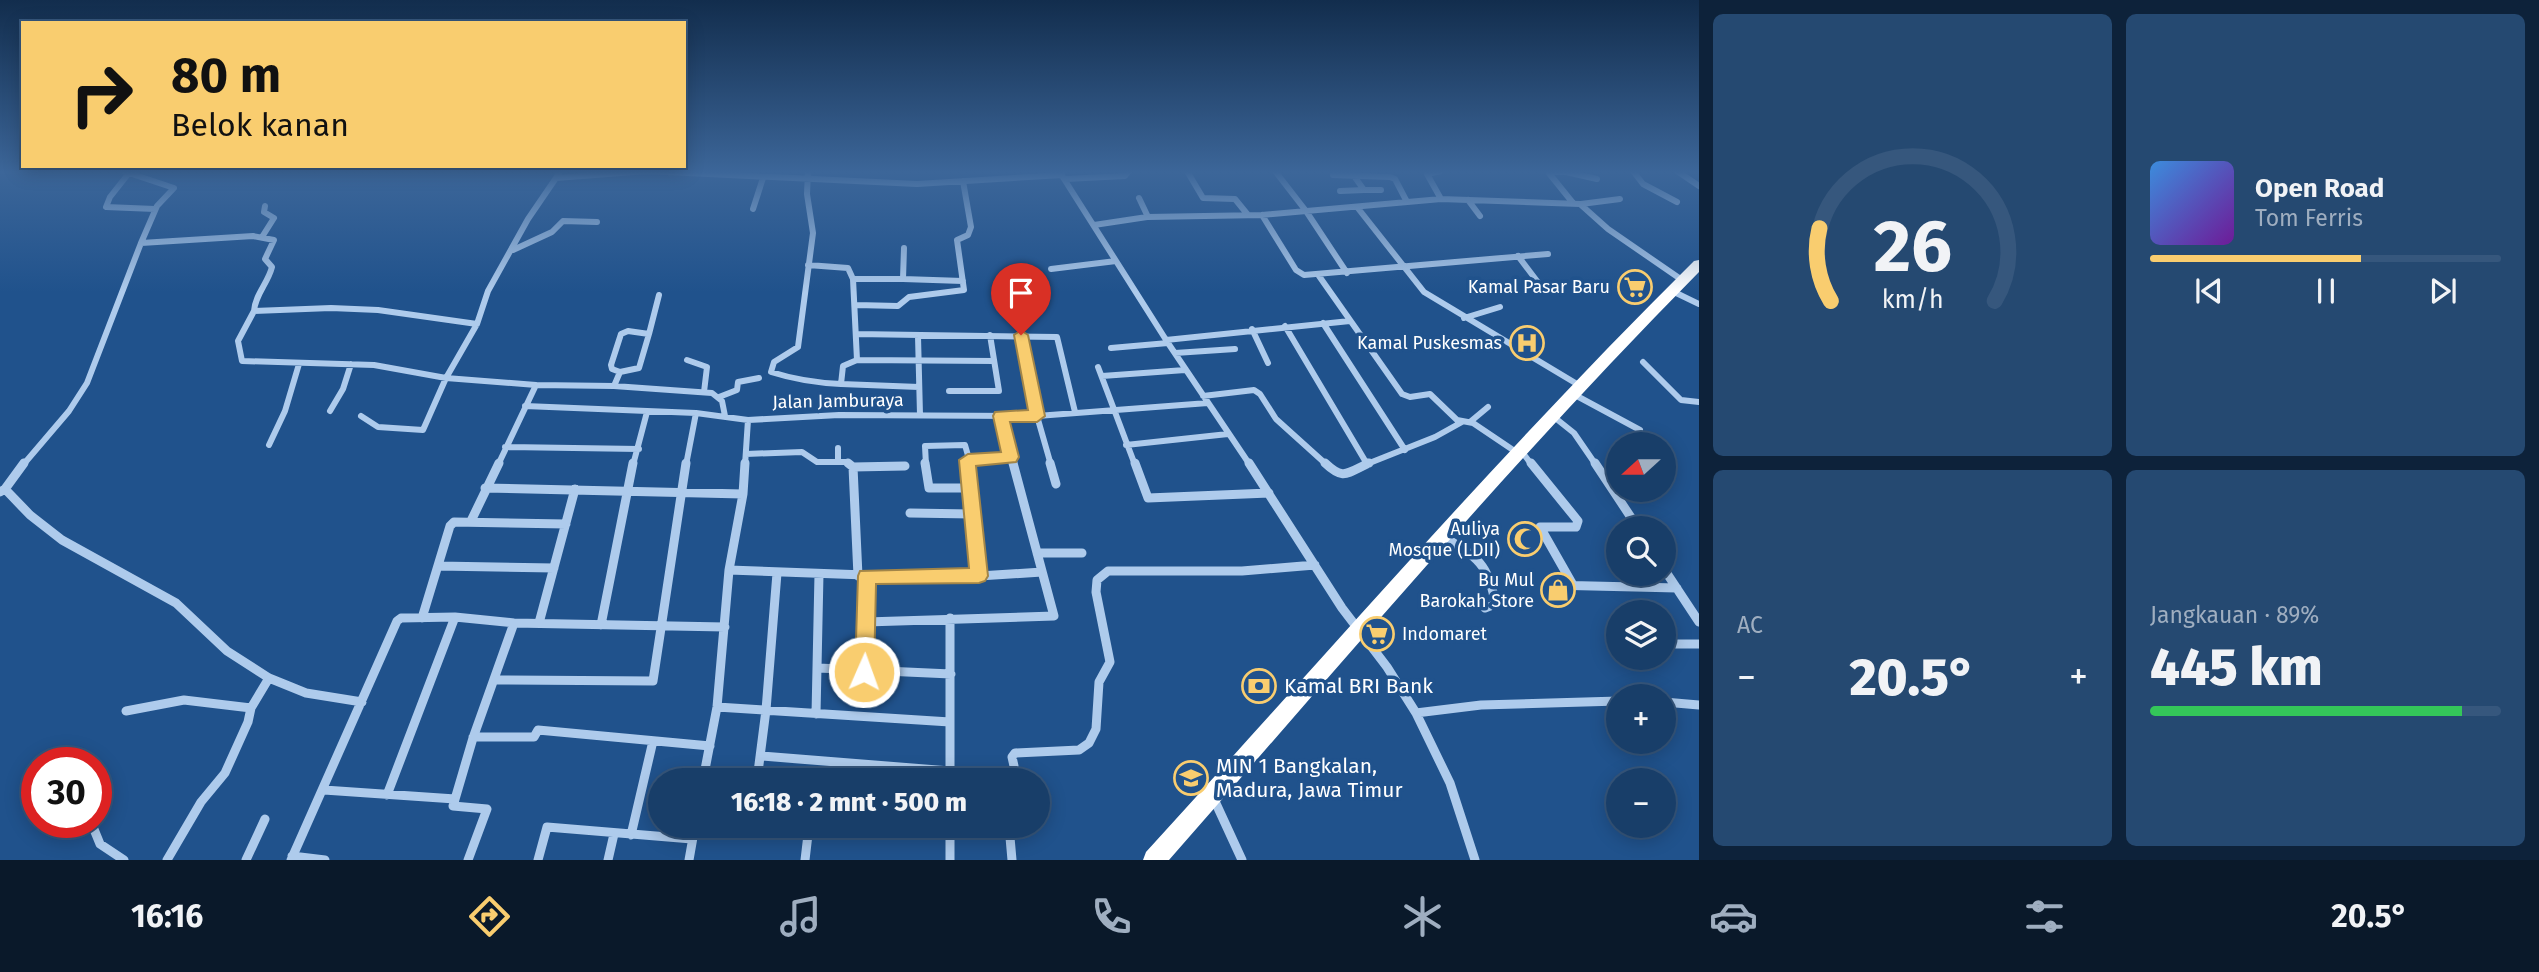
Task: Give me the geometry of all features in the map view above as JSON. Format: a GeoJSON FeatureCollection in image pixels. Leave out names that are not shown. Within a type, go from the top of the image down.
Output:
{"type":"FeatureCollection","features":[{"type":"Feature","properties":{"kind":"highway"},"geometry":{"type":"LineString","coordinates":[[1154,860],[1443,536],[1699,264]]}},
{"type":"Feature","properties":{"kind":"street"},"geometry":{"type":"LineString","coordinates":[[154,211],[85,387],[2,490],[62,540],[176,603],[227,651],[269,678],[306,692],[362,702]]}},
{"type":"Feature","properties":{"kind":"street"},"geometry":{"type":"LineString","coordinates":[[262,237],[274,218],[264,211]]}},
{"type":"Feature","properties":{"kind":"street"},"geometry":{"type":"LineString","coordinates":[[361,416],[378,427],[423,430],[446,378],[477,324],[488,291],[533,211]]}},
{"type":"Feature","properties":{"kind":"street"},"geometry":{"type":"LineString","coordinates":[[810,211],[813,233],[798,347],[771,365],[771,372],[794,379],[817,379],[821,383],[919,387]]}},
{"type":"Feature","properties":{"kind":"street"},"geometry":{"type":"LineString","coordinates":[[856,305],[898,306],[909,297],[962,291],[965,288],[957,240],[968,235],[971,227],[968,211]]}},
{"type":"Feature","properties":{"kind":"street"},"geometry":{"type":"LineString","coordinates":[[1085,211],[1185,370],[1358,631],[1387,667],[1416,713],[1447,775],[1475,860]]}},
{"type":"Feature","properties":{"kind":"street"},"geometry":{"type":"LineString","coordinates":[[1146,211],[1149,217]]}},
{"type":"Feature","properties":{"kind":"street"},"geometry":{"type":"LineString","coordinates":[[1209,211],[1211,215]]}},
{"type":"Feature","properties":{"kind":"street"},"geometry":{"type":"LineString","coordinates":[[1225,211],[1227,215]]}},
{"type":"Feature","properties":{"kind":"street"},"geometry":{"type":"LineString","coordinates":[[1245,211],[1248,215]]}},
{"type":"Feature","properties":{"kind":"street"},"geometry":{"type":"LineString","coordinates":[[1094,225],[1149,217],[1262,215],[1305,211]]}},
{"type":"Feature","properties":{"kind":"street"},"geometry":{"type":"LineString","coordinates":[[1306,211],[1347,273]]}},
{"type":"Feature","properties":{"kind":"street"},"geometry":{"type":"LineString","coordinates":[[1360,211],[1424,292],[1640,430]]}},
{"type":"Feature","properties":{"kind":"street"},"geometry":{"type":"LineString","coordinates":[[1476,211],[1480,216]]}},
{"type":"Feature","properties":{"kind":"street"},"geometry":{"type":"LineString","coordinates":[[1587,211],[1699,304]]}},
{"type":"Feature","properties":{"kind":"street"},"geometry":{"type":"LineString","coordinates":[[1262,215],[1296,270],[1304,275],[1319,276],[1548,254]]}},
{"type":"Feature","properties":{"kind":"street"},"geometry":{"type":"LineString","coordinates":[[512,250],[552,232],[563,221],[597,222]]}},
{"type":"Feature","properties":{"kind":"street"},"geometry":{"type":"LineString","coordinates":[[141,243],[262,237],[274,240],[265,259],[272,267],[267,286],[253,301],[254,311],[235,341],[236,352],[242,361],[351,364],[398,368],[446,378],[536,385],[614,386],[704,393],[719,397],[737,390],[741,381],[760,378]]}},
{"type":"Feature","properties":{"kind":"street"},"geometry":{"type":"LineString","coordinates":[[904,248],[904,279]]}},
{"type":"Feature","properties":{"kind":"street"},"geometry":{"type":"LineString","coordinates":[[1518,256],[1539,285]]}},
{"type":"Feature","properties":{"kind":"street"},"geometry":{"type":"LineString","coordinates":[[1051,269],[1116,261]]}},
{"type":"Feature","properties":{"kind":"street"},"geometry":{"type":"LineString","coordinates":[[808,265],[848,268],[853,279],[856,305],[857,360]]}},
{"type":"Feature","properties":{"kind":"street"},"geometry":{"type":"LineString","coordinates":[[1319,276],[1402,394],[1410,397],[1430,394],[1466,422],[1520,453],[1578,521],[1576,527],[1540,527],[1573,586]]}},
{"type":"Feature","properties":{"kind":"street"},"geometry":{"type":"LineString","coordinates":[[853,279],[963,281]]}},
{"type":"Feature","properties":{"kind":"street"},"geometry":{"type":"LineString","coordinates":[[649,334],[628,331],[621,334],[612,369],[620,372],[639,368],[649,334],[659,295]]}},
{"type":"Feature","properties":{"kind":"street"},"geometry":{"type":"LineString","coordinates":[[1464,318],[1500,307]]}},
{"type":"Feature","properties":{"kind":"street"},"geometry":{"type":"LineString","coordinates":[[254,311],[331,308],[378,310],[477,324]]}},
{"type":"Feature","properties":{"kind":"street"},"geometry":{"type":"LineString","coordinates":[[1111,348],[1252,329],[1350,321]]}},
{"type":"Feature","properties":{"kind":"street"},"geometry":{"type":"LineString","coordinates":[[1324,323],[1405,450]]}},
{"type":"Feature","properties":{"kind":"street"},"geometry":{"type":"LineString","coordinates":[[1285,326],[1367,464],[1466,422],[1488,407]]}},
{"type":"Feature","properties":{"kind":"street"},"geometry":{"type":"LineString","coordinates":[[1252,329],[1268,363]]}},
{"type":"Feature","properties":{"kind":"street"},"geometry":{"type":"LineString","coordinates":[[856,334],[1057,337],[1076,412]]}},
{"type":"Feature","properties":{"kind":"street"},"geometry":{"type":"LineString","coordinates":[[949,391],[999,391],[990,335]]}},
{"type":"Feature","properties":{"kind":"street"},"geometry":{"type":"LineString","coordinates":[[1021,335],[1037,416],[1056,484]]}},
{"type":"Feature","properties":{"kind":"street"},"geometry":{"type":"LineString","coordinates":[[918,336],[920,415]]}},
{"type":"Feature","properties":{"kind":"street"},"geometry":{"type":"LineString","coordinates":[[1175,353],[1235,349]]}},
{"type":"Feature","properties":{"kind":"street"},"geometry":{"type":"LineString","coordinates":[[687,360],[707,367],[704,393]]}},
{"type":"Feature","properties":{"kind":"street"},"geometry":{"type":"LineString","coordinates":[[841,384],[843,366],[857,360],[994,361]]}},
{"type":"Feature","properties":{"kind":"street"},"geometry":{"type":"LineString","coordinates":[[1643,362],[1681,400],[1699,402]]}},
{"type":"Feature","properties":{"kind":"street"},"geometry":{"type":"LineString","coordinates":[[269,445],[285,411],[299,364]]}},
{"type":"Feature","properties":{"kind":"street"},"geometry":{"type":"LineString","coordinates":[[330,411],[343,389],[351,364]]}},
{"type":"Feature","properties":{"kind":"street"},"geometry":{"type":"LineString","coordinates":[[1098,367],[1148,498],[1269,493]]}},
{"type":"Feature","properties":{"kind":"street"},"geometry":{"type":"LineString","coordinates":[[1102,376],[1185,370]]}},
{"type":"Feature","properties":{"kind":"street"},"geometry":{"type":"LineString","coordinates":[[614,386],[620,372]]}},
{"type":"Feature","properties":{"kind":"street"},"geometry":{"type":"LineString","coordinates":[[471,521],[536,385]]}},
{"type":"Feature","properties":{"kind":"street","name":"Jalan Jamburaya"},"geometry":{"type":"LineString","coordinates":[[706,768],[717,706],[729,570],[743,494],[748,420],[795,416],[1037,416],[1206,400],[1254,390],[1260,394],[1276,419],[1337,474],[1367,464]]}},
{"type":"Feature","properties":{"kind":"street"},"geometry":{"type":"LineString","coordinates":[[719,397],[725,416]]}},
{"type":"Feature","properties":{"kind":"street"},"geometry":{"type":"LineString","coordinates":[[526,406],[696,413],[748,420]]}},
{"type":"Feature","properties":{"kind":"street"},"geometry":{"type":"LineString","coordinates":[[601,625],[626,491],[647,412]]}},
{"type":"Feature","properties":{"kind":"street"},"geometry":{"type":"LineString","coordinates":[[495,680],[653,681],[680,493],[696,413]]}},
{"type":"Feature","properties":{"kind":"street"},"geometry":{"type":"LineString","coordinates":[[866,622],[1054,615],[1001,416]]}},
{"type":"Feature","properties":{"kind":"street"},"geometry":{"type":"LineString","coordinates":[[1554,417],[1574,433],[1630,516]]}},
{"type":"Feature","properties":{"kind":"street"},"geometry":{"type":"LineString","coordinates":[[1126,445],[1228,434]]}},
{"type":"Feature","properties":{"kind":"street"},"geometry":{"type":"LineString","coordinates":[[969,488],[929,488],[923,448],[965,445],[969,459],[969,488],[979,576]]}},
{"type":"Feature","properties":{"kind":"street"},"geometry":{"type":"LineString","coordinates":[[505,447],[639,449]]}},
{"type":"Feature","properties":{"kind":"street"},"geometry":{"type":"LineString","coordinates":[[838,447],[838,462]]}},
{"type":"Feature","properties":{"kind":"street"},"geometry":{"type":"LineString","coordinates":[[746,456],[804,454],[822,463],[848,462],[853,467],[866,622],[864,672]]}},
{"type":"Feature","properties":{"kind":"street"},"geometry":{"type":"LineString","coordinates":[[969,459],[1011,457]]}},
{"type":"Feature","properties":{"kind":"street"},"geometry":{"type":"LineString","coordinates":[[853,467],[905,466]]}},
{"type":"Feature","properties":{"kind":"street"},"geometry":{"type":"LineString","coordinates":[[485,488],[743,494]]}},
{"type":"Feature","properties":{"kind":"street"},"geometry":{"type":"LineString","coordinates":[[539,623],[575,489]]}},
{"type":"Feature","properties":{"kind":"street"},"geometry":{"type":"LineString","coordinates":[[910,513],[972,514]]}},
{"type":"Feature","properties":{"kind":"street"},"geometry":{"type":"LineString","coordinates":[[422,618],[450,526],[457,521],[566,524]]}},
{"type":"Feature","properties":{"kind":"street"},"geometry":{"type":"LineString","coordinates":[[1443,536],[1472,554],[1493,579],[1495,604],[1485,608]]}},
{"type":"Feature","properties":{"kind":"street"},"geometry":{"type":"LineString","coordinates":[[1037,553],[1082,553]]}},
{"type":"Feature","properties":{"kind":"street"},"geometry":{"type":"LineString","coordinates":[[1014,768],[1012,757],[1015,753],[1079,750],[1089,743],[1097,729],[1099,682],[1110,662],[1096,592],[1097,580],[1108,571],[1242,571],[1315,565]]}},
{"type":"Feature","properties":{"kind":"street"},"geometry":{"type":"LineString","coordinates":[[438,566],[554,568]]}},
{"type":"Feature","properties":{"kind":"street"},"geometry":{"type":"LineString","coordinates":[[729,570],[862,576],[979,576],[1042,572]]}},
{"type":"Feature","properties":{"kind":"street"},"geometry":{"type":"LineString","coordinates":[[759,768],[777,573]]}},
{"type":"Feature","properties":{"kind":"street"},"geometry":{"type":"LineString","coordinates":[[816,714],[819,574]]}},
{"type":"Feature","properties":{"kind":"street"},"geometry":{"type":"LineString","coordinates":[[1550,585],[1677,588],[1699,622]]}},
{"type":"Feature","properties":{"kind":"street"},"geometry":{"type":"LineString","coordinates":[[325,860],[292,858],[397,621],[401,618],[455,617],[514,623],[726,627]]}},
{"type":"Feature","properties":{"kind":"street"},"geometry":{"type":"LineString","coordinates":[[387,794],[455,617]]}},
{"type":"Feature","properties":{"kind":"street"},"geometry":{"type":"LineString","coordinates":[[950,618],[950,768]]}},
{"type":"Feature","properties":{"kind":"street"},"geometry":{"type":"LineString","coordinates":[[468,860],[487,809],[453,806],[473,737],[514,623]]}},
{"type":"Feature","properties":{"kind":"street"},"geometry":{"type":"LineString","coordinates":[[1676,644],[1699,644]]}},
{"type":"Feature","properties":{"kind":"street"},"geometry":{"type":"LineString","coordinates":[[818,668],[951,674]]}},
{"type":"Feature","properties":{"kind":"street"},"geometry":{"type":"LineString","coordinates":[[167,860],[201,802],[225,773],[248,722],[251,708],[269,678]]}},
{"type":"Feature","properties":{"kind":"street"},"geometry":{"type":"LineString","coordinates":[[126,710],[184,700],[251,708]]}},
{"type":"Feature","properties":{"kind":"street"},"geometry":{"type":"LineString","coordinates":[[1416,713],[1482,705],[1606,701]]}},
{"type":"Feature","properties":{"kind":"street"},"geometry":{"type":"LineString","coordinates":[[1676,703],[1699,705]]}},
{"type":"Feature","properties":{"kind":"street"},"geometry":{"type":"LineString","coordinates":[[717,706],[950,722]]}},
{"type":"Feature","properties":{"kind":"street"},"geometry":{"type":"LineString","coordinates":[[473,737],[534,737],[538,730],[710,746]]}},
{"type":"Feature","properties":{"kind":"street"},"geometry":{"type":"LineString","coordinates":[[631,835],[653,741]]}},
{"type":"Feature","properties":{"kind":"street"},"geometry":{"type":"LineString","coordinates":[[761,755],[878,768]]}},
{"type":"Feature","properties":{"kind":"street"},"geometry":{"type":"LineString","coordinates":[[324,790],[455,799]]}},
{"type":"Feature","properties":{"kind":"street"},"geometry":{"type":"LineString","coordinates":[[1211,793],[1242,860]]}},
{"type":"Feature","properties":{"kind":"street"},"geometry":{"type":"LineString","coordinates":[[246,860],[265,819]]}},
{"type":"Feature","properties":{"kind":"street"},"geometry":{"type":"LineString","coordinates":[[538,860],[547,827],[692,839],[689,860]]}},
{"type":"Feature","properties":{"kind":"street"},"geometry":{"type":"LineString","coordinates":[[608,860],[614,834]]}},
{"type":"Feature","properties":{"kind":"street"},"geometry":{"type":"LineString","coordinates":[[98,838],[100,844],[124,860]]}},
{"type":"Feature","properties":{"kind":"street"},"geometry":{"type":"LineString","coordinates":[[805,860],[808,838]]}},
{"type":"Feature","properties":{"kind":"street"},"geometry":{"type":"LineString","coordinates":[[950,838],[950,860]]}},
{"type":"Feature","properties":{"kind":"street"},"geometry":{"type":"LineString","coordinates":[[1010,838],[1012,860]]}},
{"type":"Feature","properties":{"kind":"place","name":"Kamal Pasar Baru"},"geometry":{"type":"Point","coordinates":[1635,287]}},
{"type":"Feature","properties":{"kind":"place","name":"Kamal Puskesmas"},"geometry":{"type":"Point","coordinates":[1527,343]}},
{"type":"Feature","properties":{"kind":"place","name":"Auliya Mosque (LDII)"},"geometry":{"type":"Point","coordinates":[1525,539]}},
{"type":"Feature","properties":{"kind":"place","name":"Bu Mul Barokah Store"},"geometry":{"type":"Point","coordinates":[1558,590]}},
{"type":"Feature","properties":{"kind":"place","name":"Indomaret"},"geometry":{"type":"Point","coordinates":[1377,634]}},
{"type":"Feature","properties":{"kind":"place","name":"Kamal BRI Bank"},"geometry":{"type":"Point","coordinates":[1259,686]}},
{"type":"Feature","properties":{"kind":"place","name":"MIN 1 Bangkalan, Madura, Jawa Timur"},"geometry":{"type":"Point","coordinates":[1191,778]}},
{"type":"Feature","properties":{"kind":"route"},"geometry":{"type":"LineString","coordinates":[[864,672],[867,576],[979,576],[968,460],[1011,457],[1001,416],[1037,416],[1021,335]]}}]}
